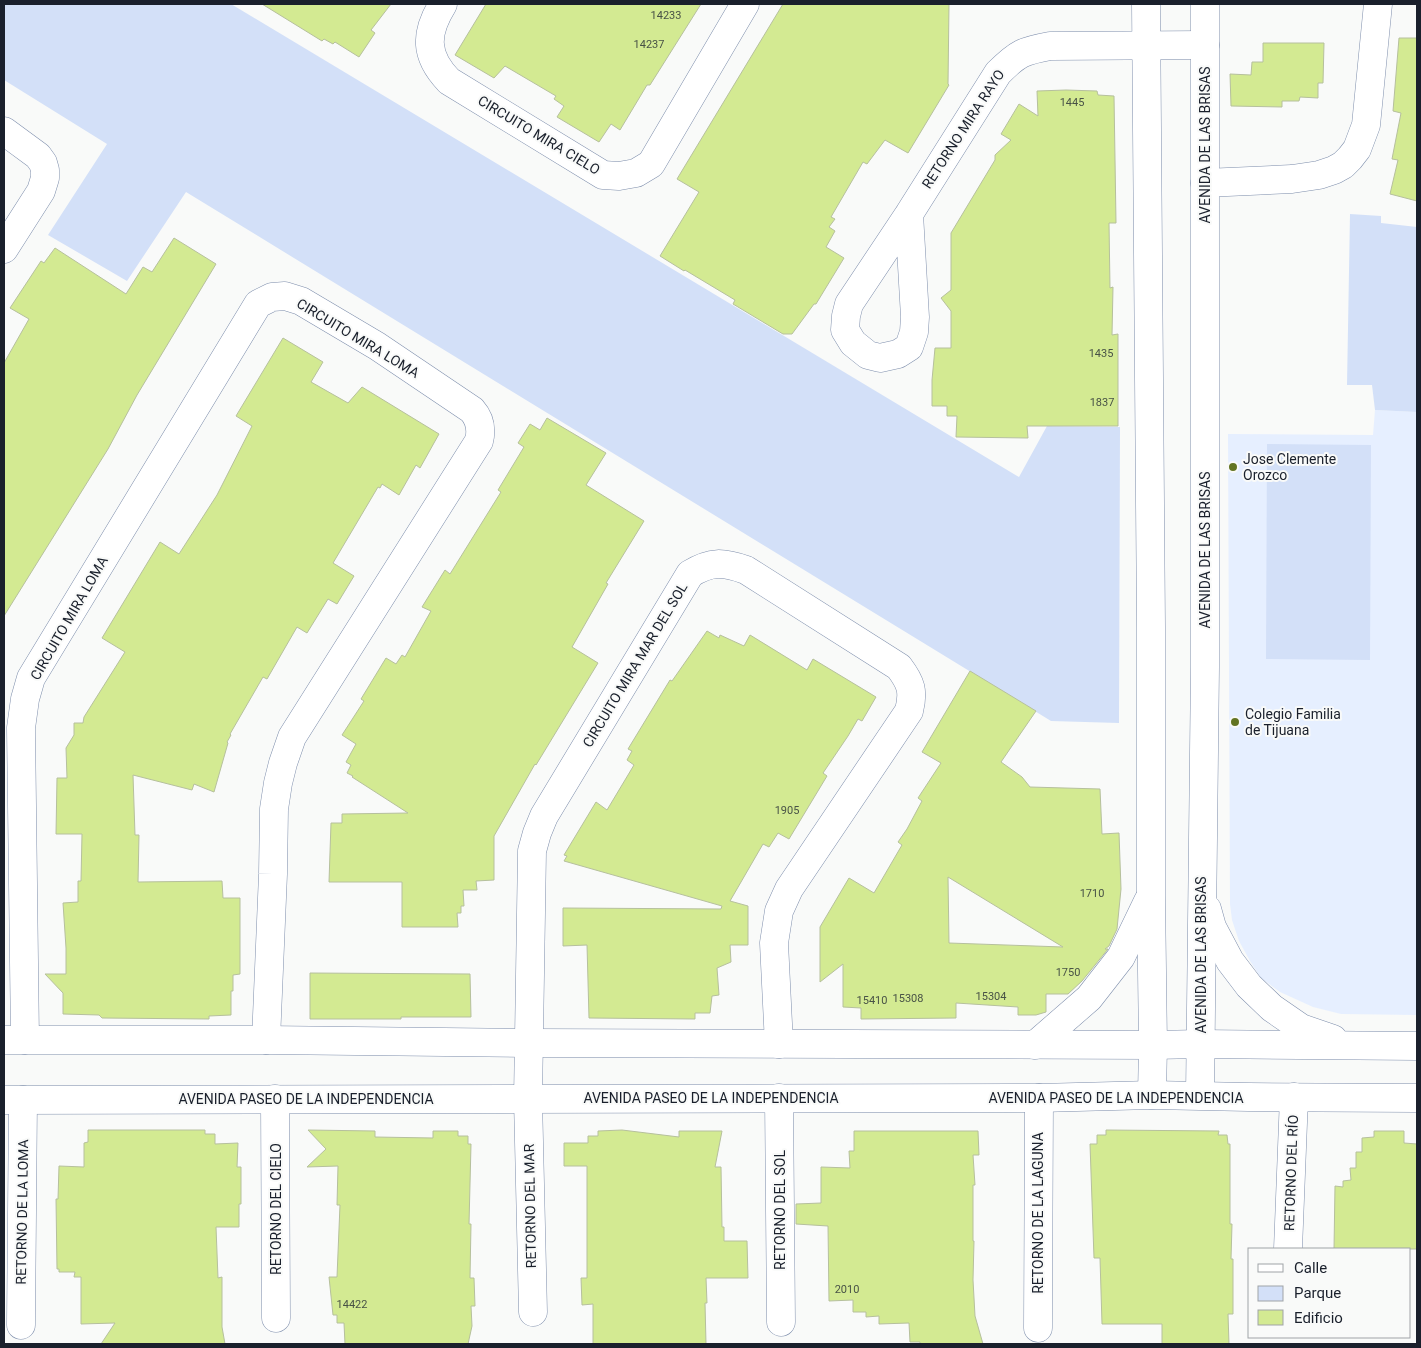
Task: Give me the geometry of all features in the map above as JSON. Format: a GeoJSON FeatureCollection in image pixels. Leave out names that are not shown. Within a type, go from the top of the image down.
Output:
{"type":"FeatureCollection","features":[{"type":"Feature","properties":{"kind":"street","name":"CIRCUITO MIRA CIELO"},"geometry":{"type":"LineString","coordinates":[[443,4],[436,16],[430,34],[430,52],[438,70],[449,81],[603,175],[620,176],[636,173],[651,164],[745,4]]}},
{"type":"Feature","properties":{"kind":"street"},"geometry":{"type":"LineString","coordinates":[[1146,4],[1151,618],[1151,896],[1154,1045],[1152,1095]]}},
{"type":"Feature","properties":{"kind":"street","name":"AVENIDA DE LAS BRISAS"},"geometry":{"type":"LineString","coordinates":[[1200,1096],[1205,667],[1204,4]]}},
{"type":"Feature","properties":{"kind":"street"},"geometry":{"type":"LineString","coordinates":[[1205,183],[1292,180],[1334,170],[1350,158],[1357,150],[1366,125],[1378,4]]}},
{"type":"Feature","properties":{"kind":"street","name":"RETORNO MIRA RAYO"},"geometry":{"type":"LineString","coordinates":[[909,214],[915,317],[914,332],[909,347],[898,354],[880,358],[868,354],[854,343],[845,330],[849,304],[909,214],[998,73],[1012,59],[1027,50],[1050,46],[1204,45]]}},
{"type":"Feature","properties":{"kind":"street"},"geometry":{"type":"LineString","coordinates":[[4,131],[38,156],[43,163],[45,178],[40,191],[4,249]]}},
{"type":"Feature","properties":{"kind":"street","name":"CIRCUITO MIRA LOMA"},"geometry":{"type":"LineString","coordinates":[[15,1040],[20,728],[31,678],[258,304],[272,297],[285,296],[301,300],[369,341],[472,410],[478,416],[481,433],[479,441],[292,737],[283,763],[274,809],[266,1040]]}},
{"type":"Feature","properties":{"kind":"street","name":"CIRCUITO MIRA MAR DEL SOL"},"geometry":{"type":"LineString","coordinates":[[528,1099],[532,851],[537,833],[544,816],[690,574],[703,566],[718,564],[746,570],[899,667],[907,677],[911,689],[912,700],[909,711],[789,889],[780,911],[774,943],[779,1044]]}},
{"type":"Feature","properties":{"kind":"street"},"geometry":{"type":"LineString","coordinates":[[1201,891],[1212,928],[1230,961],[1248,986],[1272,1008],[1301,1028],[1349,1045]]}},
{"type":"Feature","properties":{"kind":"street"},"geometry":{"type":"LineString","coordinates":[[1036,1045],[1088,998],[1121,957],[1151,896]]}},
{"type":"Feature","properties":{"kind":"street"},"geometry":{"type":"LineString","coordinates":[[15,1040],[1417,1046]]}},
{"type":"Feature","properties":{"kind":"street","name":"AVENIDA PASEO DE LA INDEPENDENCIA"},"geometry":{"type":"LineString","coordinates":[[13,1100],[1039,1098],[1152,1095],[1248,1098],[1417,1098]]}},
{"type":"Feature","properties":{"kind":"street","name":"RETORNO DEL RÍO"},"geometry":{"type":"LineString","coordinates":[[1288,1248],[1294,1097]]}},
{"type":"Feature","properties":{"kind":"street","name":"RETORNO DEL SOL"},"geometry":{"type":"LineString","coordinates":[[779,1098],[781,1322]]}},
{"type":"Feature","properties":{"kind":"street","name":"RETORNO DE LA LAGUNA"},"geometry":{"type":"LineString","coordinates":[[1038,1328],[1039,1098]]}},
{"type":"Feature","properties":{"kind":"street","name":"RETORNO DEL CIELO"},"geometry":{"type":"LineString","coordinates":[[275,1099],[276,1318]]}},
{"type":"Feature","properties":{"kind":"street","name":"RETORNO DEL MAR"},"geometry":{"type":"LineString","coordinates":[[528,1099],[533,1312]]}},
{"type":"Feature","properties":{"kind":"street","name":"RETORNO DE LA LOMA"},"geometry":{"type":"LineString","coordinates":[[13,1100],[21,1325]]}},
{"type":"Feature","properties":{"kind":"shaded area"},"geometry":{"type":"Polygon","coordinates":[[[1375,410],[1417,412],[1417,1015],[1341,1014],[1313,1007],[1280,992],[1261,978],[1250,961],[1239,941],[1232,920],[1230,904],[1228,434],[1373,435],[1375,410]]]}},
{"type":"Feature","properties":{"kind":"green space"},"geometry":{"type":"Polygon","coordinates":[[[4,4],[231,4],[1019,477],[1047,426],[1120,427],[1119,723],[1051,721],[186,192],[127,281],[48,235],[107,144],[4,80],[4,4]]]}},
{"type":"Feature","properties":{"kind":"green space"},"geometry":{"type":"Polygon","coordinates":[[[1350,214],[1381,216],[1381,223],[1417,227],[1417,412],[1375,410],[1372,385],[1347,385],[1350,214]]]}},
{"type":"Feature","properties":{"kind":"green space"},"geometry":{"type":"Polygon","coordinates":[[[1267,444],[1371,445],[1370,660],[1266,659],[1267,444]]]}},
{"type":"Feature","properties":{"kind":"building"},"geometry":{"type":"Polygon","coordinates":[[[262,4],[391,4],[371,30],[375,33],[359,57],[335,42],[333,44],[324,39],[322,41],[262,4]]]}},
{"type":"Feature","properties":{"kind":"building"},"geometry":{"type":"Polygon","coordinates":[[[486,4],[701,4],[650,85],[647,85],[620,130],[611,124],[599,142],[557,117],[564,106],[554,99],[556,96],[505,66],[494,78],[455,55],[486,4]]]}},
{"type":"Feature","properties":{"kind":"building"},"geometry":{"type":"Polygon","coordinates":[[[783,4],[949,4],[949,85],[908,153],[885,140],[867,164],[863,162],[831,217],[835,219],[829,227],[835,231],[826,247],[844,258],[816,304],[814,304],[792,334],[783,334],[733,304],[735,300],[660,256],[699,192],[677,179],[783,4]]]}},
{"type":"Feature","properties":{"kind":"building"},"geometry":{"type":"Polygon","coordinates":[[[1399,38],[1417,38],[1417,201],[1390,194],[1398,160],[1392,159],[1401,113],[1393,111],[1399,38]]]}},
{"type":"Feature","properties":{"kind":"building"},"geometry":{"type":"Polygon","coordinates":[[[1263,43],[1324,43],[1323,83],[1318,83],[1318,98],[1300,97],[1299,101],[1282,101],[1282,107],[1231,106],[1230,74],[1251,75],[1252,62],[1263,62],[1263,43]]]}},
{"type":"Feature","properties":{"kind":"building"},"geometry":{"type":"Polygon","coordinates":[[[1037,91],[1097,91],[1098,95],[1114,96],[1116,223],[1109,223],[1110,288],[1113,287],[1112,335],[1118,334],[1118,426],[1027,426],[1028,438],[956,437],[957,416],[947,416],[947,406],[932,406],[935,348],[951,348],[951,311],[941,298],[951,290],[951,233],[995,160],[995,155],[1011,140],[1001,134],[1019,104],[1038,116],[1037,91]]]}},
{"type":"Feature","properties":{"kind":"building"},"geometry":{"type":"Polygon","coordinates":[[[174,238],[216,264],[137,395],[108,449],[4,616],[4,363],[29,319],[10,308],[41,261],[44,263],[55,248],[126,294],[143,267],[152,272],[174,238]]]}},
{"type":"Feature","properties":{"kind":"building"},"geometry":{"type":"Polygon","coordinates":[[[283,338],[323,362],[311,382],[348,403],[362,387],[439,434],[420,468],[416,465],[399,495],[382,484],[380,488],[378,487],[333,563],[354,576],[337,604],[328,599],[307,633],[297,627],[267,679],[263,677],[230,734],[214,792],[194,784],[192,790],[133,775],[135,835],[139,835],[138,882],[222,881],[223,898],[240,898],[240,974],[233,975],[231,1015],[209,1016],[209,1019],[102,1018],[99,1015],[63,1014],[63,993],[45,974],[66,974],[63,903],[78,902],[78,881],[81,881],[82,834],[56,834],[57,778],[67,778],[66,748],[74,735],[74,723],[83,723],[84,717],[125,652],[102,638],[160,542],[179,554],[217,495],[252,426],[236,416],[283,338]]]}},
{"type":"Feature","properties":{"kind":"building"},"geometry":{"type":"Polygon","coordinates":[[[547,418],[606,453],[586,485],[644,521],[606,583],[608,584],[572,647],[598,663],[535,764],[494,836],[494,880],[476,881],[477,890],[463,890],[464,906],[461,906],[461,913],[457,913],[458,927],[402,927],[402,882],[329,882],[331,823],[342,823],[342,814],[408,813],[347,773],[351,765],[346,762],[356,744],[342,735],[364,701],[361,699],[386,658],[396,664],[402,655],[405,657],[431,611],[422,607],[445,570],[450,574],[501,492],[498,490],[524,447],[518,443],[530,424],[540,430],[547,418]]]}},
{"type":"Feature","properties":{"kind":"building"},"geometry":{"type":"Polygon","coordinates":[[[707,631],[719,638],[720,635],[744,646],[750,635],[807,670],[813,659],[876,697],[862,721],[858,719],[823,773],[827,776],[789,839],[778,833],[769,847],[763,844],[730,901],[748,906],[748,945],[730,945],[731,962],[717,968],[719,995],[712,996],[710,1013],[695,1013],[695,1019],[589,1018],[587,945],[563,946],[563,908],[721,909],[722,906],[564,861],[567,856],[564,855],[596,802],[607,810],[634,765],[627,760],[632,751],[628,749],[670,680],[672,681],[707,631]]]}},
{"type":"Feature","properties":{"kind":"building"},"geometry":{"type":"Polygon","coordinates":[[[970,671],[1036,711],[1001,762],[1022,777],[1030,787],[1100,789],[1102,834],[1119,833],[1121,889],[1117,929],[1109,946],[1105,949],[1108,949],[1082,981],[1068,994],[1046,994],[1046,1012],[1036,1015],[1018,1015],[1018,1007],[956,1003],[956,1018],[861,1019],[861,1008],[843,1007],[843,964],[820,982],[820,927],[849,878],[874,893],[902,845],[898,842],[922,801],[918,798],[941,763],[922,752],[970,671]],[[948,877],[949,943],[1063,947],[948,877]]]}},
{"type":"Feature","properties":{"kind":"building"},"geometry":{"type":"Polygon","coordinates":[[[310,973],[470,974],[471,1017],[310,1019],[310,973]]]}},
{"type":"Feature","properties":{"kind":"building"},"geometry":{"type":"Polygon","coordinates":[[[88,1130],[205,1130],[205,1134],[215,1134],[215,1144],[238,1143],[237,1167],[241,1167],[239,1227],[216,1227],[218,1278],[222,1277],[222,1327],[225,1344],[101,1344],[115,1323],[81,1324],[81,1277],[74,1277],[75,1272],[59,1272],[59,1269],[57,1269],[56,1199],[58,1199],[59,1166],[84,1167],[84,1143],[88,1142],[88,1130]]]}},
{"type":"Feature","properties":{"kind":"building"},"geometry":{"type":"Polygon","coordinates":[[[308,1130],[375,1131],[375,1137],[433,1138],[433,1131],[458,1131],[458,1136],[468,1136],[468,1144],[471,1144],[470,1278],[474,1278],[475,1306],[471,1306],[472,1326],[468,1344],[345,1344],[344,1323],[337,1323],[337,1315],[333,1315],[329,1277],[337,1277],[340,1205],[337,1205],[338,1166],[307,1167],[326,1149],[308,1130]]]}},
{"type":"Feature","properties":{"kind":"building"},"geometry":{"type":"Polygon","coordinates":[[[622,1130],[679,1137],[679,1131],[722,1131],[715,1167],[721,1167],[724,1241],[747,1241],[748,1278],[706,1278],[706,1344],[593,1344],[593,1304],[582,1305],[581,1278],[587,1278],[587,1166],[564,1166],[564,1143],[588,1143],[588,1136],[598,1136],[598,1131],[622,1130]]]}},
{"type":"Feature","properties":{"kind":"building"},"geometry":{"type":"Polygon","coordinates":[[[1106,1130],[1219,1131],[1218,1135],[1227,1135],[1228,1144],[1230,1144],[1230,1224],[1232,1224],[1231,1259],[1233,1259],[1233,1314],[1228,1314],[1229,1344],[1162,1344],[1162,1324],[1102,1324],[1100,1258],[1094,1258],[1090,1144],[1097,1144],[1097,1135],[1106,1135],[1106,1130]]]}},
{"type":"Feature","properties":{"kind":"building"},"geometry":{"type":"Polygon","coordinates":[[[854,1131],[978,1131],[979,1155],[973,1155],[975,1185],[973,1185],[973,1280],[975,1316],[983,1344],[920,1344],[920,1342],[910,1342],[909,1323],[879,1324],[879,1316],[866,1317],[866,1312],[853,1312],[853,1300],[829,1301],[828,1226],[796,1224],[796,1204],[821,1203],[821,1167],[850,1168],[849,1151],[854,1151],[854,1131]]]}},
{"type":"Feature","properties":{"kind":"building"},"geometry":{"type":"Polygon","coordinates":[[[1374,1131],[1404,1131],[1404,1143],[1417,1144],[1417,1249],[1334,1248],[1335,1186],[1343,1187],[1343,1181],[1351,1180],[1350,1168],[1356,1168],[1356,1152],[1362,1152],[1362,1138],[1374,1137],[1374,1131]]]}},
{"type":"Feature","properties":{"kind":"place","name":"Jose Clemente Orozco"},"geometry":{"type":"Point","coordinates":[1233,467]}},
{"type":"Feature","properties":{"kind":"place","name":"Colegio Familia de Tijuana"},"geometry":{"type":"Point","coordinates":[1235,722]}}]}
